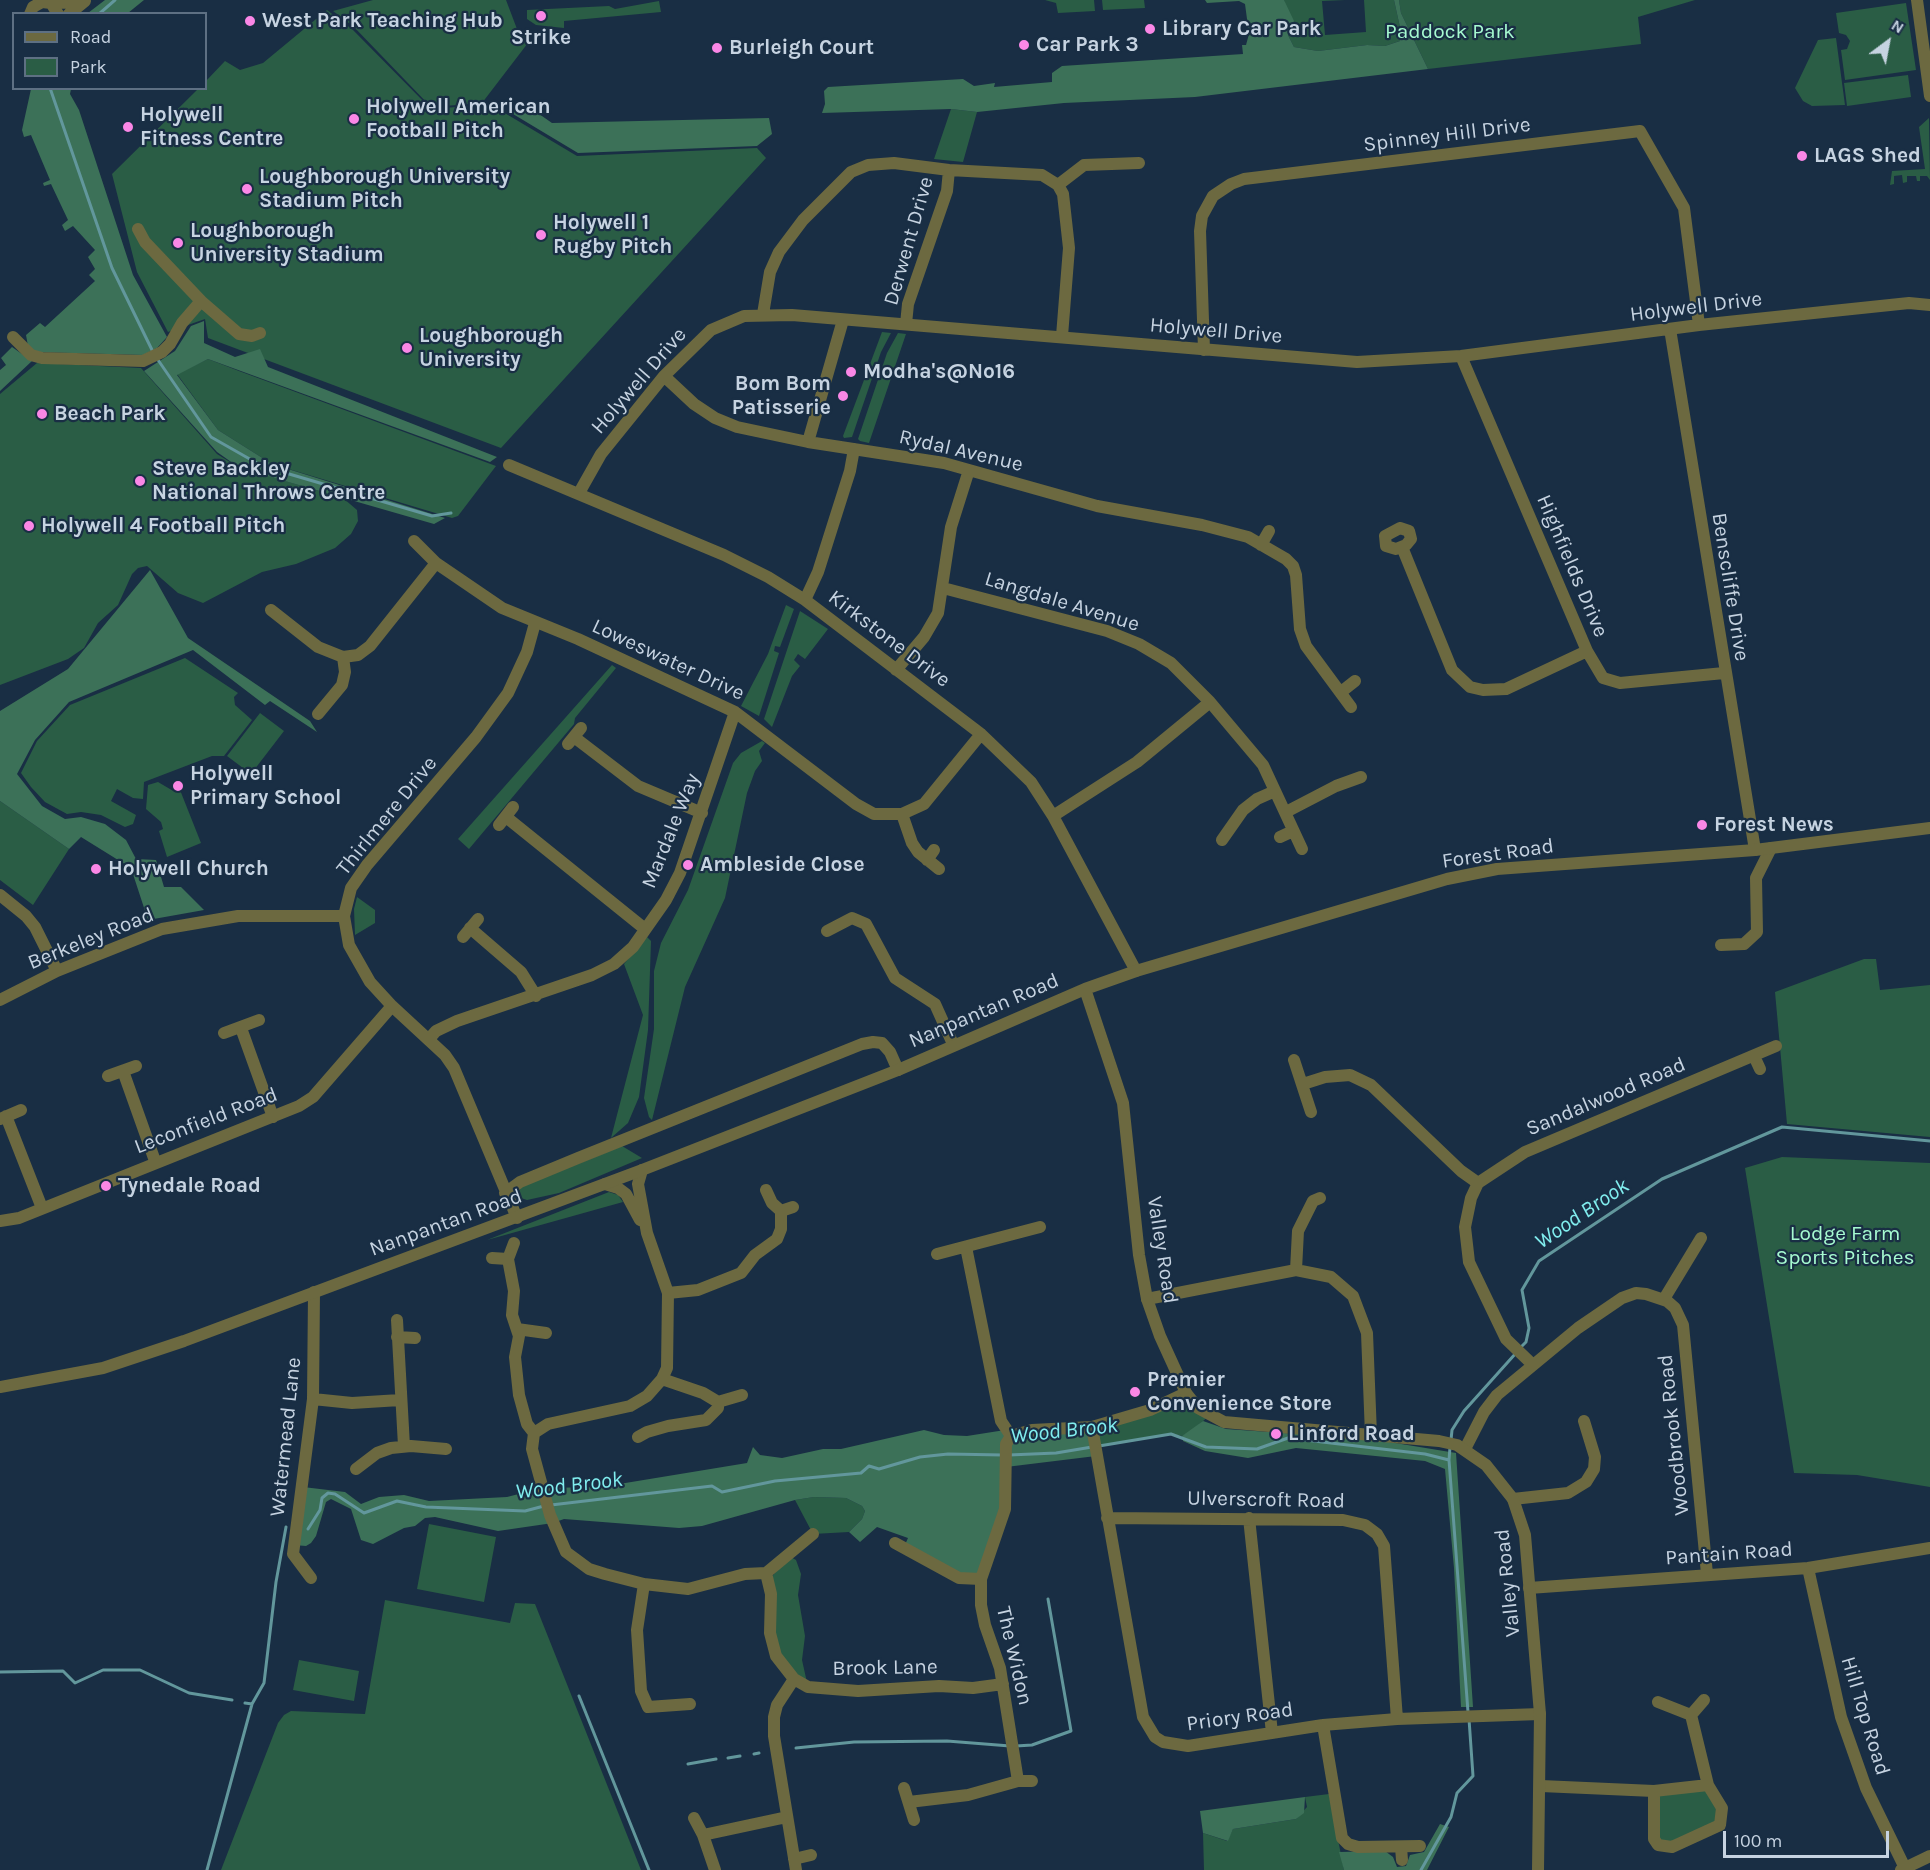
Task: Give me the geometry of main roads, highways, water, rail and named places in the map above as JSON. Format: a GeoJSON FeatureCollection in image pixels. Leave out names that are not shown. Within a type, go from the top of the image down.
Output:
{"type":"FeatureCollection","features":[{"type":"Feature","properties":{"kind":"waterway"},"geometry":{"type":"LineString","coordinates":[[101,12],[115,0]]}},
{"type":"Feature","properties":{"kind":"waterway"},"geometry":{"type":"LineString","coordinates":[[51,90],[112,268],[153,352]]}},
{"type":"Feature","properties":{"kind":"waterway"},"geometry":{"type":"LineString","coordinates":[[156,357],[211,437],[262,466],[432,516],[451,513]]}},
{"type":"Feature","properties":{"kind":"waterway","name":"Wood Brook"},"geometry":{"type":"LineString","coordinates":[[1520,1348],[1526,1342],[1529,1328],[1522,1290],[1539,1261],[1662,1179],[1782,1127],[1930,1141]]}},
{"type":"Feature","properties":{"kind":"waterway","name":"Wood Brook"},"geometry":{"type":"LineString","coordinates":[[1451,1440],[1452,1430],[1464,1411],[1516,1353]]}},
{"type":"Feature","properties":{"kind":"waterway","name":"Wood Brook"},"geometry":{"type":"LineString","coordinates":[[1099,1446],[1171,1434],[1206,1447],[1257,1449],[1288,1438],[1425,1454],[1449,1460],[1450,1447]]}},
{"type":"Feature","properties":{"kind":"waterway","name":"Wood Brook"},"geometry":{"type":"LineString","coordinates":[[1009,1455],[1056,1453],[1092,1447]]}},
{"type":"Feature","properties":{"kind":"waterway","name":"Wood Brook"},"geometry":{"type":"LineString","coordinates":[[551,1505],[712,1486],[722,1492],[775,1481],[861,1473],[869,1466],[879,1469],[920,1457],[948,1454],[1003,1455]]}},
{"type":"Feature","properties":{"kind":"waterway"},"geometry":{"type":"LineString","coordinates":[[1449,1460],[1468,1712]]}},
{"type":"Feature","properties":{"kind":"waterway","name":"Wood Brook"},"geometry":{"type":"LineString","coordinates":[[308,1529],[320,1510],[322,1498],[328,1493],[335,1494],[364,1513],[397,1501],[426,1507],[525,1511],[544,1506]]}},
{"type":"Feature","properties":{"kind":"waterway","name":"Wood Brook"},"geometry":{"type":"LineString","coordinates":[[245,1703],[252,1704],[264,1683],[276,1582],[286,1527]]}},
{"type":"Feature","properties":{"kind":"waterway"},"geometry":{"type":"LineString","coordinates":[[1016,1746],[1032,1745],[1071,1731],[1048,1599]]}},
{"type":"Feature","properties":{"kind":"waterway","name":"Wood Brook"},"geometry":{"type":"LineString","coordinates":[[0,1672],[63,1671],[75,1683],[103,1670],[140,1670],[189,1693],[232,1700]]}},
{"type":"Feature","properties":{"kind":"waterway"},"geometry":{"type":"LineString","coordinates":[[579,1696],[649,1870]]}},
{"type":"Feature","properties":{"kind":"waterway"},"geometry":{"type":"LineString","coordinates":[[207,1870],[252,1704]]}},
{"type":"Feature","properties":{"kind":"waterway"},"geometry":{"type":"LineString","coordinates":[[1421,1870],[1451,1817],[1457,1793],[1473,1776],[1469,1719]]}},
{"type":"Feature","properties":{"kind":"waterway"},"geometry":{"type":"LineString","coordinates":[[796,1748],[854,1742],[947,1741],[1010,1746]]}},
{"type":"Feature","properties":{"kind":"waterway"},"geometry":{"type":"LineString","coordinates":[[754,1754],[759,1753]]}},
{"type":"Feature","properties":{"kind":"waterway"},"geometry":{"type":"LineString","coordinates":[[728,1758],[740,1756]]}},
{"type":"Feature","properties":{"kind":"waterway"},"geometry":{"type":"LineString","coordinates":[[688,1764],[716,1759]]}},
{"type":"Feature","properties":{"kind":"place","name":"Strike"},"geometry":{"type":"Point","coordinates":[541,16]}},
{"type":"Feature","properties":{"kind":"place","name":"West Park Teaching Hub"},"geometry":{"type":"Point","coordinates":[250,21]}},
{"type":"Feature","properties":{"kind":"place","name":"Library Car Park"},"geometry":{"type":"Point","coordinates":[1150,29]}},
{"type":"Feature","properties":{"kind":"place","name":"Car Park 3"},"geometry":{"type":"Point","coordinates":[1024,45]}},
{"type":"Feature","properties":{"kind":"place","name":"Burleigh Court"},"geometry":{"type":"Point","coordinates":[717,48]}},
{"type":"Feature","properties":{"kind":"place","name":"Holywell American Football Pitch"},"geometry":{"type":"Point","coordinates":[354,119]}},
{"type":"Feature","properties":{"kind":"place","name":"Holywell Fitness Centre"},"geometry":{"type":"Point","coordinates":[128,127]}},
{"type":"Feature","properties":{"kind":"place","name":"LAGS Shed"},"geometry":{"type":"Point","coordinates":[1802,156]}},
{"type":"Feature","properties":{"kind":"place","name":"Loughborough University Stadium Pitch"},"geometry":{"type":"Point","coordinates":[247,189]}},
{"type":"Feature","properties":{"kind":"place","name":"Holywell 1 Rugby Pitch"},"geometry":{"type":"Point","coordinates":[541,235]}},
{"type":"Feature","properties":{"kind":"place","name":"Loughborough University Stadium"},"geometry":{"type":"Point","coordinates":[178,243]}},
{"type":"Feature","properties":{"kind":"place","name":"Loughborough University"},"geometry":{"type":"Point","coordinates":[407,348]}},
{"type":"Feature","properties":{"kind":"place","name":"Modha's@No16"},"geometry":{"type":"Point","coordinates":[851,372]}},
{"type":"Feature","properties":{"kind":"place","name":"Bom Bom Patisserie"},"geometry":{"type":"Point","coordinates":[843,396]}},
{"type":"Feature","properties":{"kind":"place","name":"Beach Park"},"geometry":{"type":"Point","coordinates":[42,414]}},
{"type":"Feature","properties":{"kind":"place","name":"Steve Backley National Throws Centre"},"geometry":{"type":"Point","coordinates":[140,481]}},
{"type":"Feature","properties":{"kind":"place","name":"Holywell 4 Football Pitch"},"geometry":{"type":"Point","coordinates":[29,526]}},
{"type":"Feature","properties":{"kind":"place","name":"Holywell Primary School"},"geometry":{"type":"Point","coordinates":[178,786]}},
{"type":"Feature","properties":{"kind":"place","name":"Forest News"},"geometry":{"type":"Point","coordinates":[1702,825]}},
{"type":"Feature","properties":{"kind":"place","name":"Ambleside Close"},"geometry":{"type":"Point","coordinates":[688,865]}},
{"type":"Feature","properties":{"kind":"place","name":"Holywell Church"},"geometry":{"type":"Point","coordinates":[96,869]}},
{"type":"Feature","properties":{"kind":"place","name":"Tynedale Road"},"geometry":{"type":"Point","coordinates":[106,1186]}},
{"type":"Feature","properties":{"kind":"place","name":"Premier Convenience Store"},"geometry":{"type":"Point","coordinates":[1135,1392]}},
{"type":"Feature","properties":{"kind":"place","name":"Linford Road"},"geometry":{"type":"Point","coordinates":[1276,1434]}},
{"type":"Feature","properties":{"kind":"park label","name":"Paddock Park"},"geometry":{"type":"Point","coordinates":[1450,32]}},
{"type":"Feature","properties":{"kind":"park label","name":"Lodge Farm Sports Pitches"},"geometry":{"type":"Point","coordinates":[1845,1246]}}]}
